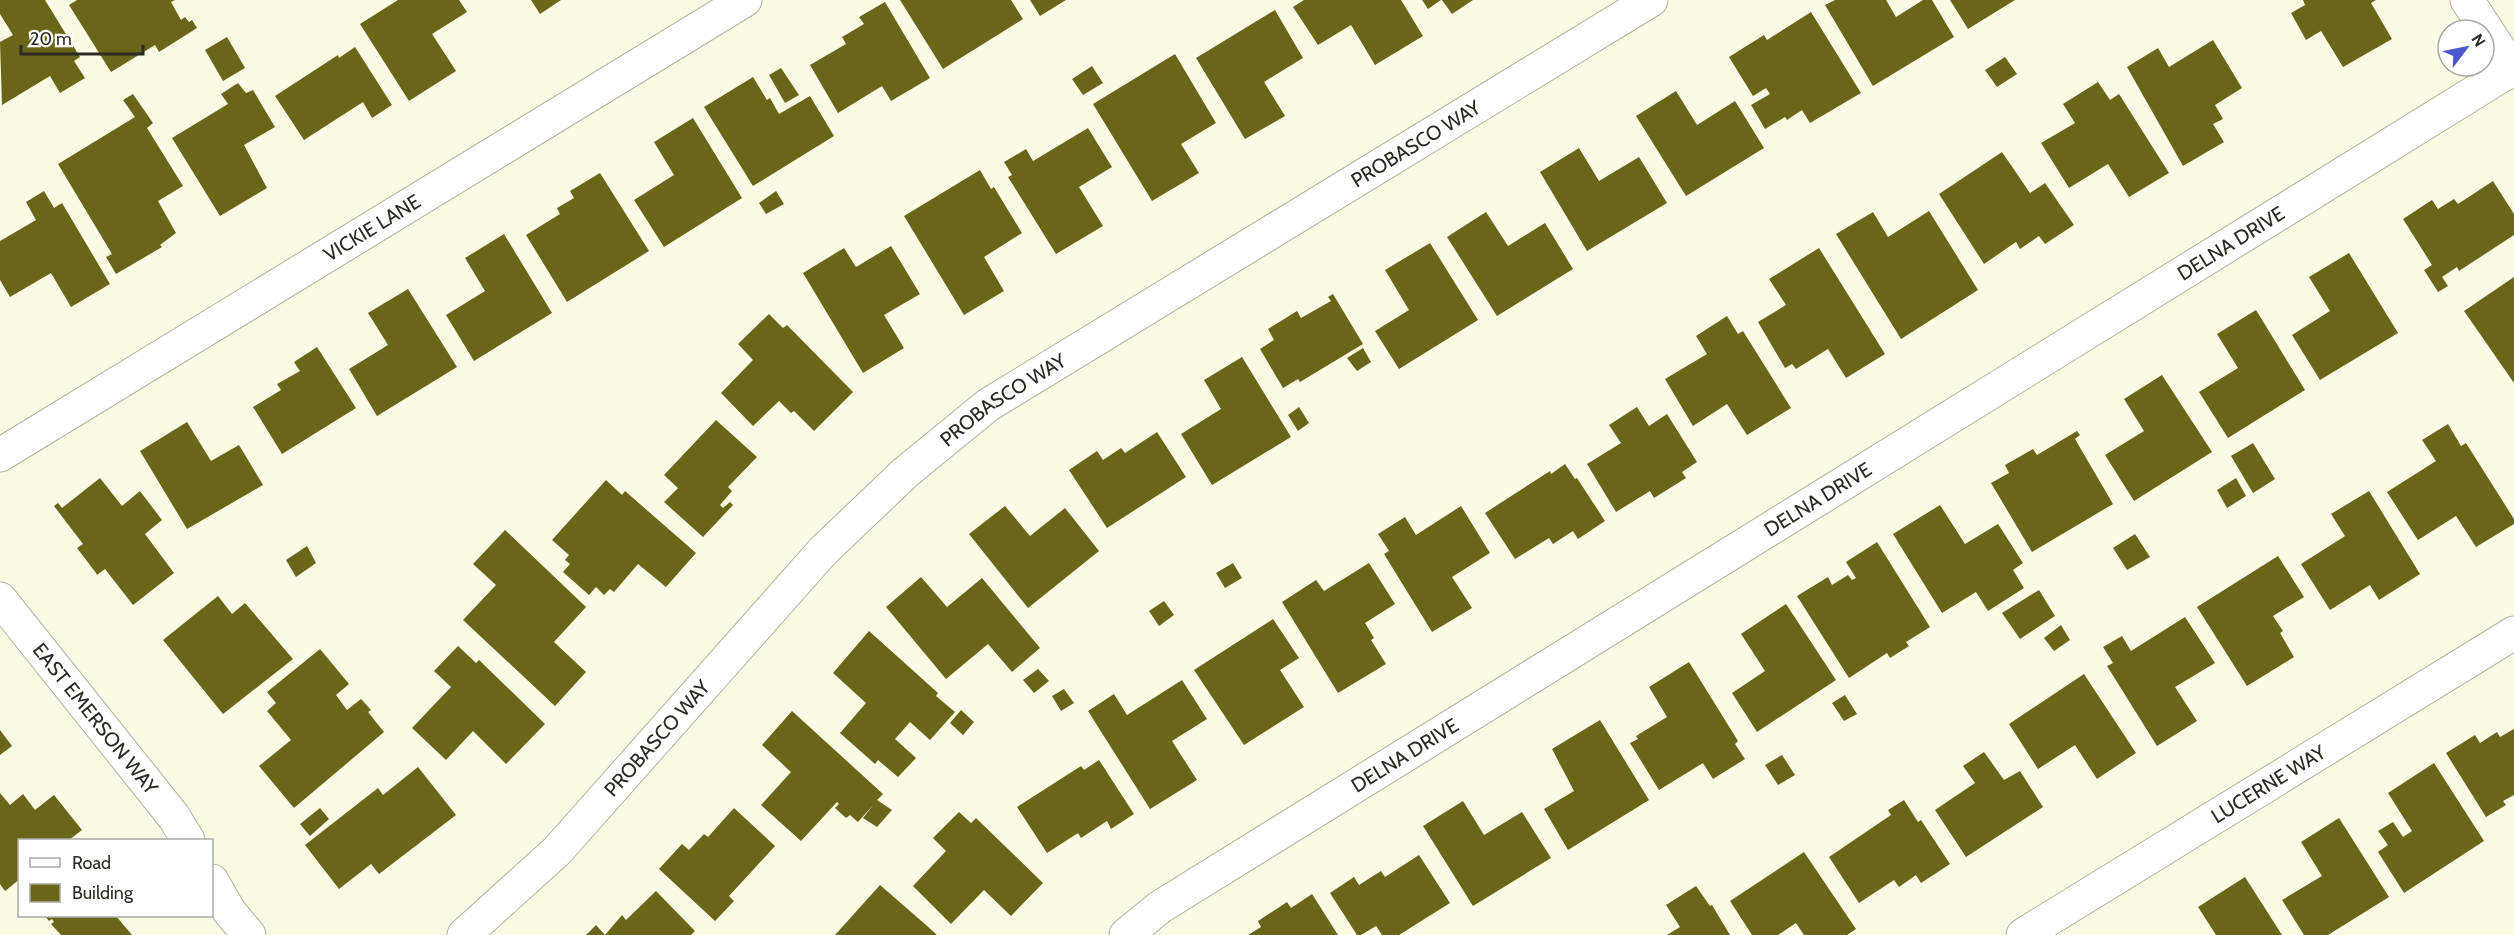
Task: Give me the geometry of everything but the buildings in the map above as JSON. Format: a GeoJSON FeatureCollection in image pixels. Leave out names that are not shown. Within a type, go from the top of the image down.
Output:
{"type":"FeatureCollection","features":[{"type":"Feature","properties":{"kind":"street","name":"VICKIE LANE"},"geometry":{"type":"LineString","coordinates":[[0,455],[745,0]]}},
{"type":"Feature","properties":{"kind":"street","name":"PROBASCO WAY"},"geometry":{"type":"LineString","coordinates":[[464,935],[557,850],[822,550],[906,472],[988,405],[1651,0]]}},
{"type":"Feature","properties":{"kind":"street"},"geometry":{"type":"LineString","coordinates":[[2467,0],[2513,71]]}},
{"type":"Feature","properties":{"kind":"street","name":"DELNA DRIVE"},"geometry":{"type":"LineString","coordinates":[[1126,935],[1170,901],[2513,71]]}},
{"type":"Feature","properties":{"kind":"street","name":"EAST EMERSON WAY"},"geometry":{"type":"LineString","coordinates":[[0,599],[174,817],[187,839]]}},
{"type":"Feature","properties":{"kind":"street","name":"LUCERNE WAY"},"geometry":{"type":"LineString","coordinates":[[2023,935],[2514,633]]}},
{"type":"Feature","properties":{"kind":"street"},"geometry":{"type":"LineString","coordinates":[[213,883],[229,911],[249,935]]}}]}
